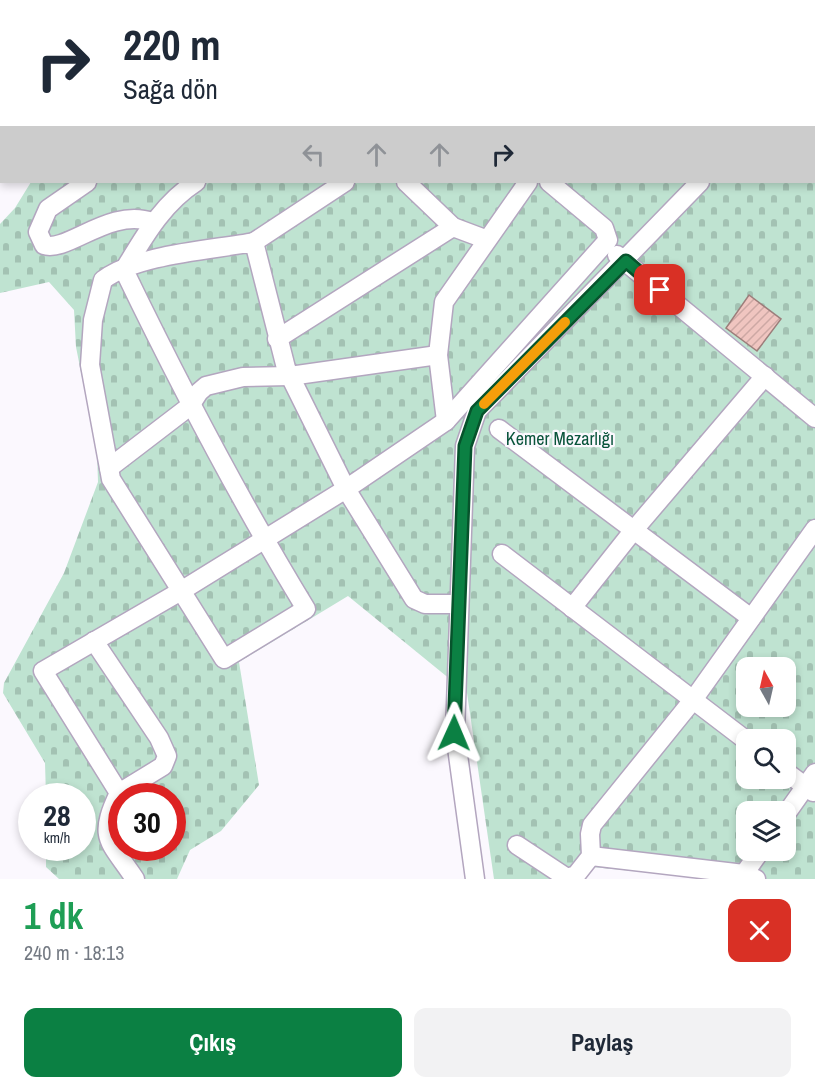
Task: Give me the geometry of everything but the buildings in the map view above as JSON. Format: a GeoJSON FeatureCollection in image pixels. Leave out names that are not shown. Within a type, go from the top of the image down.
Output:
{"type":"FeatureCollection","features":[{"type":"Feature","properties":{"kind":"street"},"geometry":{"type":"LineString","coordinates":[[86,183],[48,209],[38,232],[44,245],[54,247],[93,228],[129,218],[138,217],[152,222]]}},
{"type":"Feature","properties":{"kind":"street"},"geometry":{"type":"LineString","coordinates":[[124,270],[152,222],[183,190],[194,183]]}},
{"type":"Feature","properties":{"kind":"street"},"geometry":{"type":"LineString","coordinates":[[124,270],[190,406],[263,540],[306,609],[224,659],[113,484],[90,365],[93,320],[101,285],[108,276],[124,270],[203,249],[254,242],[343,183]]}},
{"type":"Feature","properties":{"kind":"street"},"geometry":{"type":"LineString","coordinates":[[407,183],[453,227],[485,239]]}},
{"type":"Feature","properties":{"kind":"street"},"geometry":{"type":"LineString","coordinates":[[446,421],[438,355],[446,296],[527,183]]}},
{"type":"Feature","properties":{"kind":"street"},"geometry":{"type":"LineString","coordinates":[[113,783],[43,671],[181,591],[346,489],[446,421],[605,246],[608,234],[604,228],[550,183]]}},
{"type":"Feature","properties":{"kind":"street"},"geometry":{"type":"LineString","coordinates":[[476,879],[454,733],[465,446],[477,411],[626,261],[699,183]]}},
{"type":"Feature","properties":{"kind":"street"},"geometry":{"type":"LineString","coordinates":[[277,339],[453,227]]}},
{"type":"Feature","properties":{"kind":"street"},"geometry":{"type":"LineString","coordinates":[[254,242],[277,339],[290,376],[346,489],[414,599],[425,604],[458,604]]}},
{"type":"Feature","properties":{"kind":"street"},"geometry":{"type":"LineString","coordinates":[[605,246],[815,418]]}},
{"type":"Feature","properties":{"kind":"street"},"geometry":{"type":"LineString","coordinates":[[109,468],[190,406],[206,386],[243,377],[290,376],[438,355]]}},
{"type":"Feature","properties":{"kind":"street"},"geometry":{"type":"LineString","coordinates":[[572,608],[633,531],[765,376]]}},
{"type":"Feature","properties":{"kind":"street"},"geometry":{"type":"LineString","coordinates":[[499,429],[751,618]]}},
{"type":"Feature","properties":{"kind":"street"},"geometry":{"type":"LineString","coordinates":[[517,845],[567,878],[576,875],[591,856],[592,825],[693,700],[813,536]]}},
{"type":"Feature","properties":{"kind":"street"},"geometry":{"type":"LineString","coordinates":[[502,554],[736,733]]}},
{"type":"Feature","properties":{"kind":"street"},"geometry":{"type":"LineString","coordinates":[[94,641],[159,738],[167,756],[163,766],[135,783]]}},
{"type":"Feature","properties":{"kind":"street"},"geometry":{"type":"LineString","coordinates":[[796,777],[812,784],[796,802]]}},
{"type":"Feature","properties":{"kind":"street"},"geometry":{"type":"LineString","coordinates":[[108,816],[108,838]]}},
{"type":"Feature","properties":{"kind":"street"},"geometry":{"type":"LineString","coordinates":[[591,856],[750,877],[756,861]]}},
{"type":"Feature","properties":{"kind":"street"},"geometry":{"type":"LineString","coordinates":[[123,861],[135,879]]}},
{"type":"Feature","properties":{"kind":"green space","name":"Kemer Mezarlığı"},"geometry":{"type":"Polygon","coordinates":[[[30,183],[815,183],[815,879],[715,879],[592,867],[584,879],[494,879],[467,693],[348,596],[239,662],[259,785],[221,831],[190,850],[186,859],[186,783],[108,783],[108,861],[185,861],[177,879],[59,879],[46,867],[46,861],[96,861],[96,783],[46,783],[45,763],[3,693],[4,683],[64,573],[98,482],[97,453],[76,347],[74,310],[49,282],[0,293],[0,224],[15,208],[30,183]]]}},
{"type":"Feature","properties":{"kind":"slow traffic"},"geometry":{"type":"LineString","coordinates":[[484,404],[565,322]]}},
{"type":"Feature","properties":{"kind":"route"},"geometry":{"type":"LineString","coordinates":[[454,733],[465,446],[477,411],[626,261],[660,290]]}}]}
